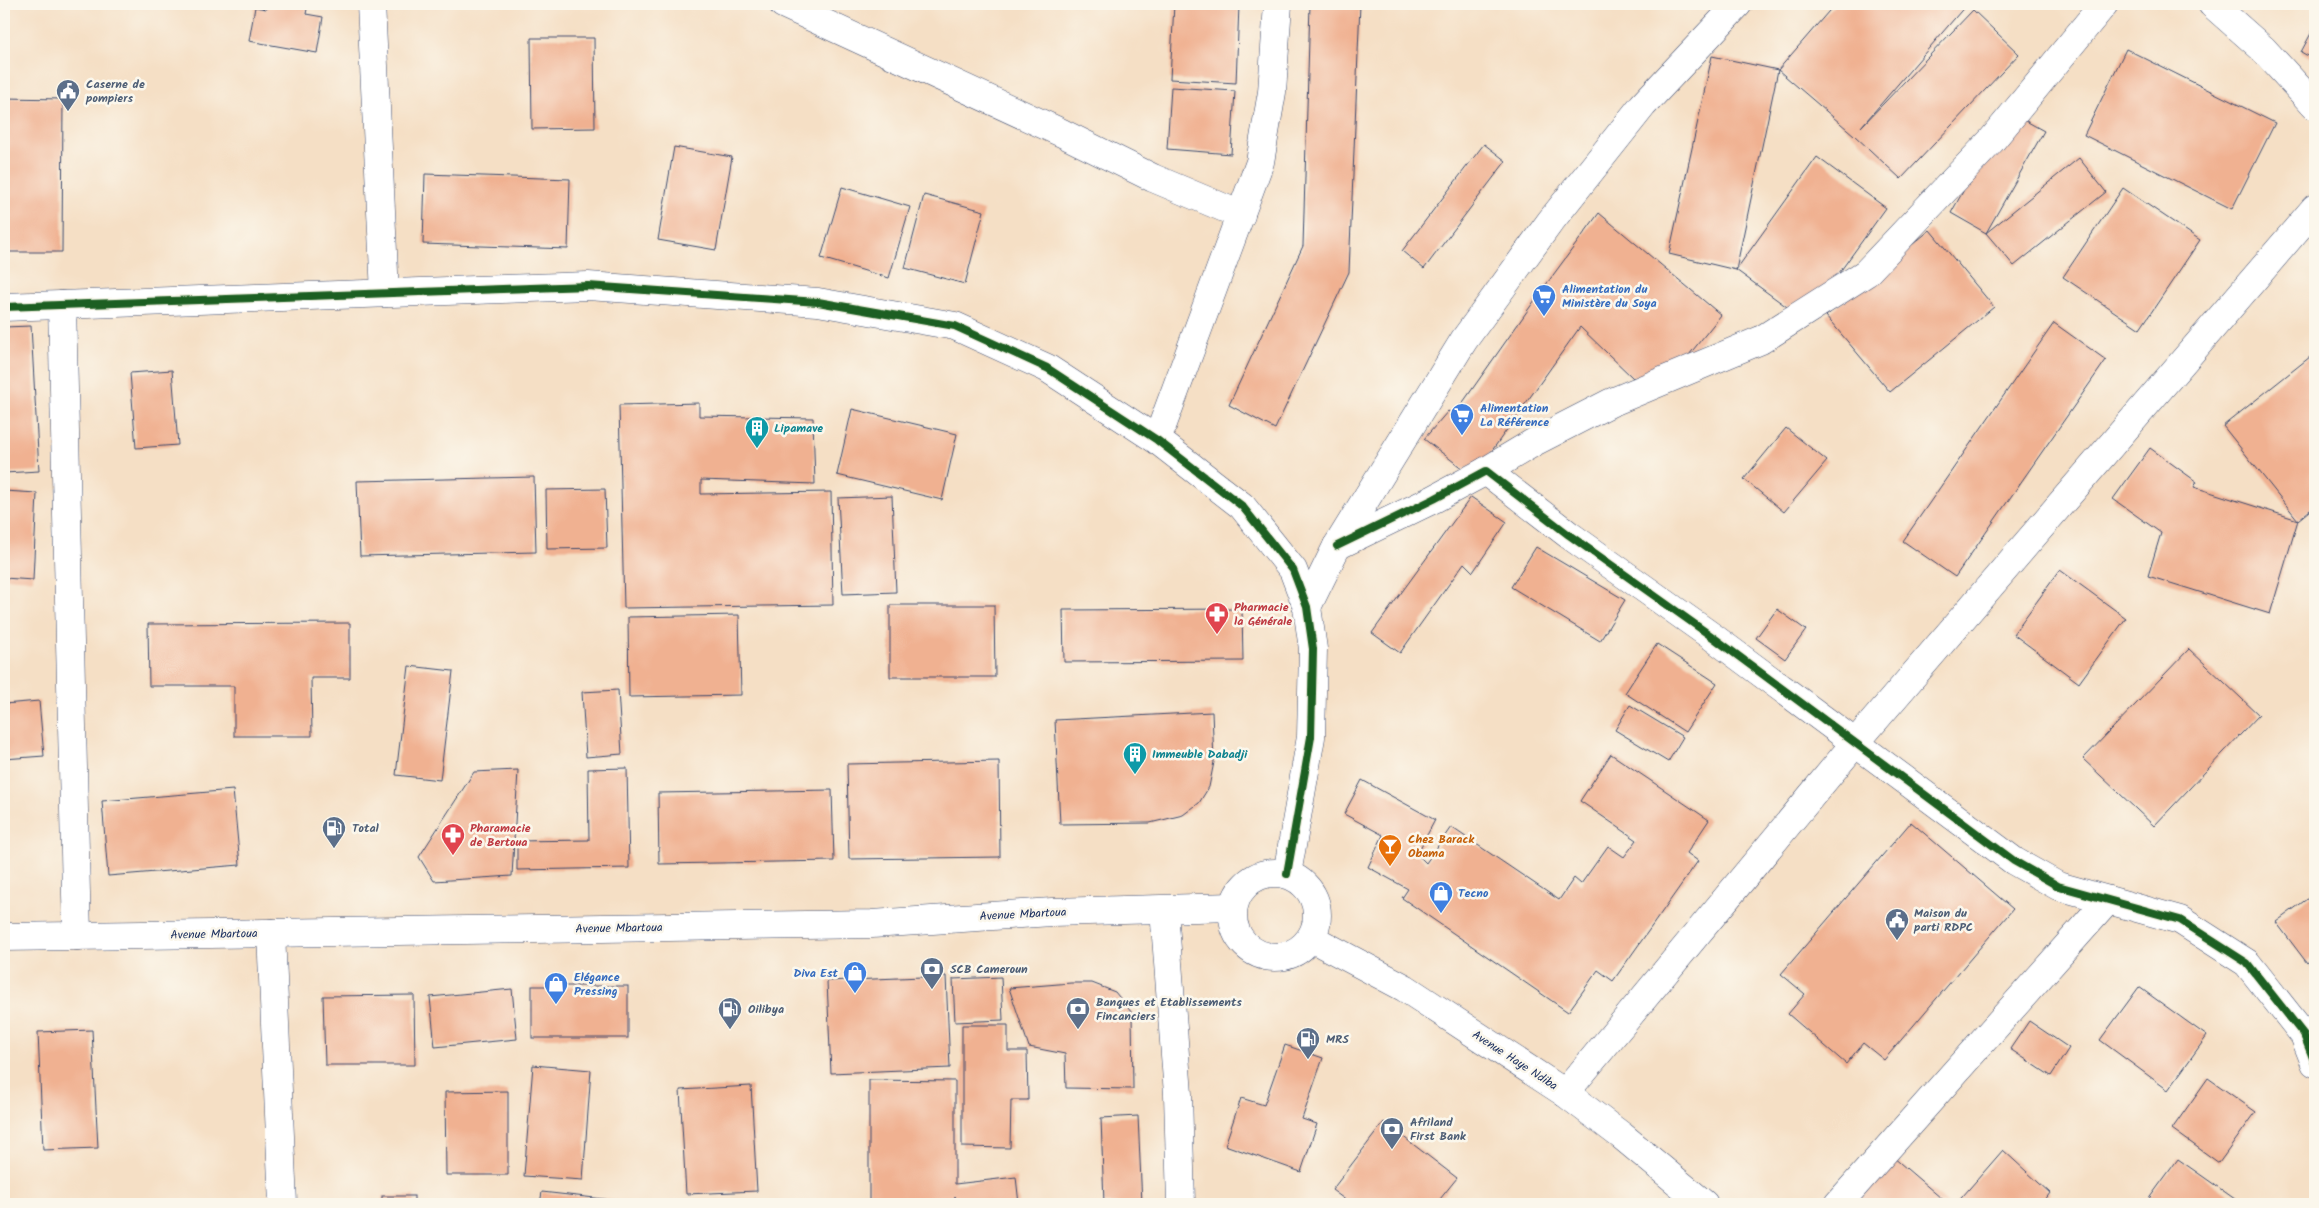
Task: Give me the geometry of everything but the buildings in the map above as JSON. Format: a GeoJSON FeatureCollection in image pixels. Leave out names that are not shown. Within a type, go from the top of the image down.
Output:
{"type":"FeatureCollection","features":[{"type":"Feature","properties":{"kind":"main road"},"geometry":{"type":"LineString","coordinates":[[371,4],[385,293]]}},
{"type":"Feature","properties":{"kind":"main road"},"geometry":{"type":"LineString","coordinates":[[783,4],[1062,133],[1153,178],[1241,215]]}},
{"type":"Feature","properties":{"kind":"main road"},"geometry":{"type":"LineString","coordinates":[[1156,440],[1260,162],[1272,92],[1278,4]]}},
{"type":"Feature","properties":{"kind":"main road"},"geometry":{"type":"LineString","coordinates":[[1307,607],[1338,546],[1464,340],[1550,222],[1643,105],[1738,4]]}},
{"type":"Feature","properties":{"kind":"main road"},"geometry":{"type":"LineString","coordinates":[[1338,546],[1434,499],[1536,441],[1610,403],[1761,340],[1866,273],[1992,140],[2104,4]]}},
{"type":"Feature","properties":{"kind":"main road"},"geometry":{"type":"LineString","coordinates":[[2212,4],[2263,49],[2315,106]]}},
{"type":"Feature","properties":{"kind":"main road"},"geometry":{"type":"LineString","coordinates":[[1565,1094],[1856,742],[2315,208]]}},
{"type":"Feature","properties":{"kind":"main road"},"geometry":{"type":"LineString","coordinates":[[4,307],[588,286],[818,302],[955,326],[1047,368],[1156,440],[1242,506],[1293,570],[1307,607],[1313,649],[1311,737],[1287,874]]}},
{"type":"Feature","properties":{"kind":"main road"},"geometry":{"type":"LineString","coordinates":[[62,305],[77,936]]}},
{"type":"Feature","properties":{"kind":"main road"},"geometry":{"type":"LineString","coordinates":[[1486,471],[1569,535],[1856,742],[2014,860],[2058,886],[2180,920],[2246,963],[2304,1035],[2315,1063]]}},
{"type":"Feature","properties":{"kind":"main road"},"geometry":{"type":"LineString","coordinates":[[1273,872],[1287,874],[1302,882],[1312,894],[1317,908],[1317,924],[1311,938],[1299,950],[1283,957],[1267,956],[1251,950],[1240,937],[1234,922],[1233,908],[1238,894],[1247,883],[1259,875],[1273,872]]}},
{"type":"Feature","properties":{"kind":"main road"},"geometry":{"type":"LineString","coordinates":[[1838,1204],[2108,900]]}},
{"type":"Feature","properties":{"kind":"main road","name":"Avenue Mbartoua"},"geometry":{"type":"LineString","coordinates":[[4,937],[872,924],[1052,912],[1233,908]]}},
{"type":"Feature","properties":{"kind":"main road"},"geometry":{"type":"LineString","coordinates":[[1164,910],[1178,1094],[1181,1204]]}},
{"type":"Feature","properties":{"kind":"main road"},"geometry":{"type":"LineString","coordinates":[[271,933],[283,1204]]}},
{"type":"Feature","properties":{"kind":"main road","name":"Avenue Haye Ndiba"},"geometry":{"type":"LineString","coordinates":[[1311,938],[1406,988],[1565,1094],[1622,1136],[1704,1204]]}},
{"type":"Feature","properties":{"kind":"cycle path"},"geometry":{"type":"LineString","coordinates":[[4,307],[588,286],[818,302],[955,326],[1047,368],[1157,440],[1242,506],[1293,570],[1307,607],[1313,649],[1311,737],[1287,874]]}},
{"type":"Feature","properties":{"kind":"cycle path"},"geometry":{"type":"LineString","coordinates":[[1337,546],[1434,499],[1486,471],[1569,535],[1714,638],[2014,861],[2058,886],[2180,920],[2247,963],[2304,1035],[2315,1063]]}},
{"type":"Feature","properties":{"kind":"place","name":"Caserne de pompiers"},"geometry":{"type":"Point","coordinates":[68,112]}},
{"type":"Feature","properties":{"kind":"place","name":"Alimentation du Ministère du Soya"},"geometry":{"type":"Point","coordinates":[1544,317]}},
{"type":"Feature","properties":{"kind":"place","name":"Alimentation La Référence"},"geometry":{"type":"Point","coordinates":[1462,436]}},
{"type":"Feature","properties":{"kind":"place","name":"Lipamave"},"geometry":{"type":"Point","coordinates":[757,449]}},
{"type":"Feature","properties":{"kind":"place","name":"Pharmacie la Générale"},"geometry":{"type":"Point","coordinates":[1217,635]}},
{"type":"Feature","properties":{"kind":"place","name":"Immeuble Dabadji"},"geometry":{"type":"Point","coordinates":[1135,775]}},
{"type":"Feature","properties":{"kind":"place","name":"Total"},"geometry":{"type":"Point","coordinates":[334,849]}},
{"type":"Feature","properties":{"kind":"place","name":"Pharamacie de Bertoua"},"geometry":{"type":"Point","coordinates":[453,856]}},
{"type":"Feature","properties":{"kind":"place","name":"Chez Barack Obama"},"geometry":{"type":"Point","coordinates":[1390,867]}},
{"type":"Feature","properties":{"kind":"place","name":"Tecno"},"geometry":{"type":"Point","coordinates":[1441,914]}},
{"type":"Feature","properties":{"kind":"place","name":"Maison du parti RDPC"},"geometry":{"type":"Point","coordinates":[1897,941]}},
{"type":"Feature","properties":{"kind":"place","name":"SCB Cameroun"},"geometry":{"type":"Point","coordinates":[932,990]}},
{"type":"Feature","properties":{"kind":"place","name":"Diva Est"},"geometry":{"type":"Point","coordinates":[855,994]}},
{"type":"Feature","properties":{"kind":"place","name":"Elégance Pressing"},"geometry":{"type":"Point","coordinates":[556,1005]}},
{"type":"Feature","properties":{"kind":"place","name":"Oilibya"},"geometry":{"type":"Point","coordinates":[730,1030]}},
{"type":"Feature","properties":{"kind":"place","name":"Banques et Etablissements Fincanciers"},"geometry":{"type":"Point","coordinates":[1078,1030]}},
{"type":"Feature","properties":{"kind":"place","name":"MRS"},"geometry":{"type":"Point","coordinates":[1308,1060]}},
{"type":"Feature","properties":{"kind":"place","name":"Afriland First Bank"},"geometry":{"type":"Point","coordinates":[1392,1150]}}]}
